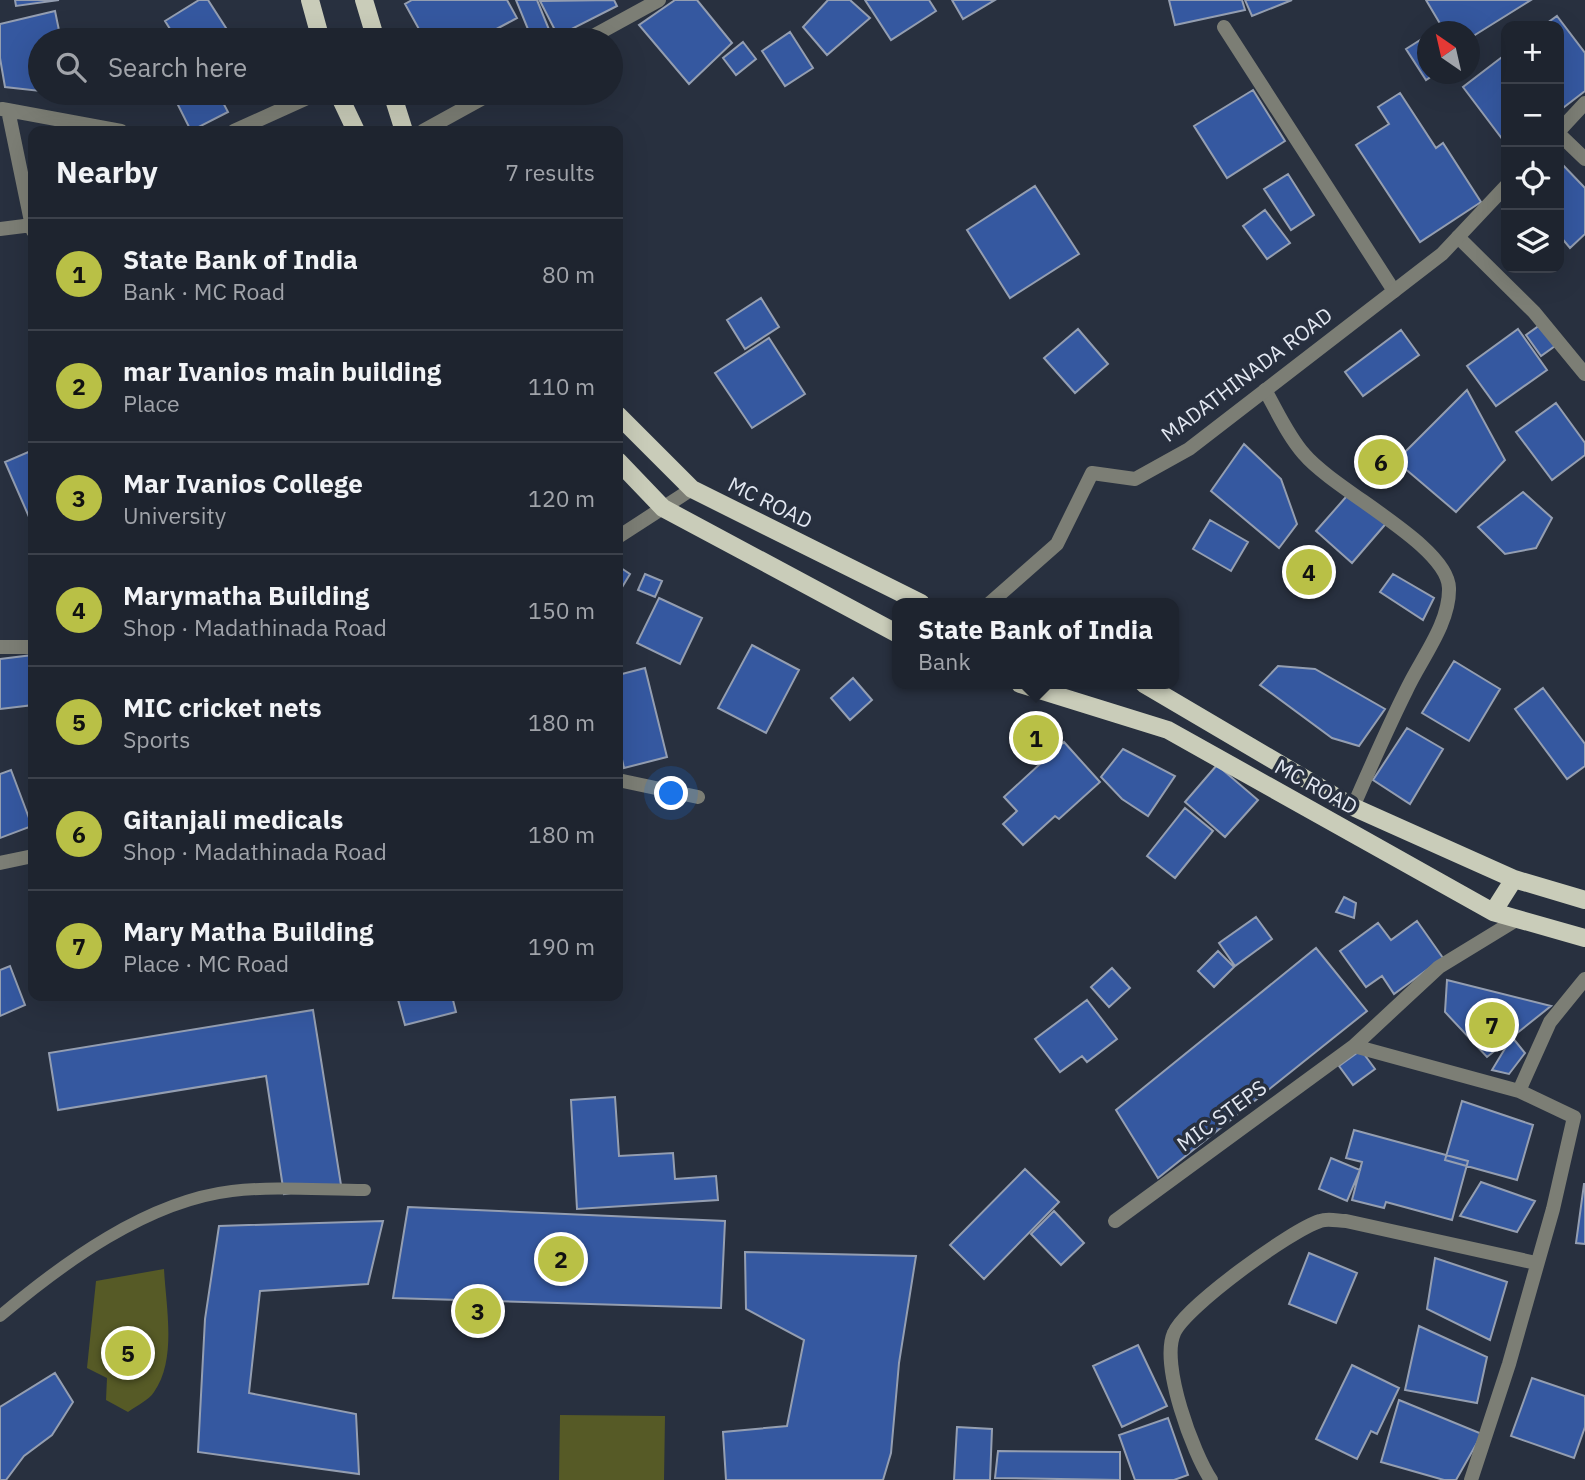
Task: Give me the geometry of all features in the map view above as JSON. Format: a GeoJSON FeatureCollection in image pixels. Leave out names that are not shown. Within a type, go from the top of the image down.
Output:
{"type":"FeatureCollection","features":[{"type":"Feature","properties":{"kind":"main road"},"geometry":{"type":"LineString","coordinates":[[310,0],[318,28]]}},
{"type":"Feature","properties":{"kind":"main road"},"geometry":{"type":"LineString","coordinates":[[364,0],[372,28]]}},
{"type":"Feature","properties":{"kind":"main road"},"geometry":{"type":"LineString","coordinates":[[344,105],[354,126]]}},
{"type":"Feature","properties":{"kind":"main road"},"geometry":{"type":"LineString","coordinates":[[396,105],[402,126]]}},
{"type":"Feature","properties":{"kind":"main road","name":"MC ROAD"},"geometry":{"type":"LineString","coordinates":[[623,420],[692,489],[911,598]]}},
{"type":"Feature","properties":{"kind":"main road"},"geometry":{"type":"LineString","coordinates":[[623,466],[663,508],[892,631]]}},
{"type":"Feature","properties":{"kind":"main road","name":"MC ROAD"},"geometry":{"type":"LineString","coordinates":[[1036,689],[1168,730],[1493,912],[1585,938]]}},
{"type":"Feature","properties":{"kind":"main road","name":"MC ROAD"},"geometry":{"type":"LineString","coordinates":[[1152,689],[1353,807],[1514,880],[1585,900]]}},
{"type":"Feature","properties":{"kind":"main road"},"geometry":{"type":"LineString","coordinates":[[1493,912],[1514,880]]}},
{"type":"Feature","properties":{"kind":"street"},"geometry":{"type":"LineString","coordinates":[[608,28],[659,0]]}},
{"type":"Feature","properties":{"kind":"street"},"geometry":{"type":"LineString","coordinates":[[1224,27],[1394,290]]}},
{"type":"Feature","properties":{"kind":"street"},"geometry":{"type":"LineString","coordinates":[[1564,126],[1585,103]]}},
{"type":"Feature","properties":{"kind":"street"},"geometry":{"type":"LineString","coordinates":[[245,126],[291,105]]}},
{"type":"Feature","properties":{"kind":"street"},"geometry":{"type":"LineString","coordinates":[[432,126],[470,105]]}},
{"type":"Feature","properties":{"kind":"street"},"geometry":{"type":"LineString","coordinates":[[28,207],[4,109],[94,126]]}},
{"type":"Feature","properties":{"kind":"street"},"geometry":{"type":"LineString","coordinates":[[1564,137],[1585,159]]}},
{"type":"Feature","properties":{"kind":"street","name":"MADATHINADA ROAD"},"geometry":{"type":"LineString","coordinates":[[996,598],[1057,544],[1091,472],[1135,479],[1189,449],[1442,254],[1501,191]]}},
{"type":"Feature","properties":{"kind":"street"},"geometry":{"type":"LineString","coordinates":[[0,229],[28,228]]}},
{"type":"Feature","properties":{"kind":"street"},"geometry":{"type":"LineString","coordinates":[[1458,237],[1534,312],[1585,374]]}},
{"type":"Feature","properties":{"kind":"street"},"geometry":{"type":"LineString","coordinates":[[1265,390],[1304,454],[1349,495],[1426,549],[1443,567],[1449,588],[1444,617],[1406,689],[1353,807]]}},
{"type":"Feature","properties":{"kind":"street"},"geometry":{"type":"LineString","coordinates":[[623,534],[692,489]]}},
{"type":"Feature","properties":{"kind":"street"},"geometry":{"type":"LineString","coordinates":[[0,647],[28,647]]}},
{"type":"Feature","properties":{"kind":"street"},"geometry":{"type":"LineString","coordinates":[[623,781],[698,797]]}},
{"type":"Feature","properties":{"kind":"street"},"geometry":{"type":"LineString","coordinates":[[0,863],[28,857]]}},
{"type":"Feature","properties":{"kind":"street","name":"MIC STEPS"},"geometry":{"type":"LineString","coordinates":[[1115,1221],[1354,1046],[1439,967],[1516,920]]}},
{"type":"Feature","properties":{"kind":"street"},"geometry":{"type":"LineString","coordinates":[[1520,1091],[1550,1022],[1585,979]]}},
{"type":"Feature","properties":{"kind":"street"},"geometry":{"type":"LineString","coordinates":[[1354,1046],[1520,1091],[1574,1117],[1553,1209],[1489,1431],[1471,1480]]}},
{"type":"Feature","properties":{"kind":"street"},"geometry":{"type":"LineString","coordinates":[[1211,1480],[1201,1465],[1184,1424],[1170,1356],[1173,1335],[1186,1314],[1294,1232],[1322,1220],[1346,1221],[1536,1263]]}},
{"type":"Feature","properties":{"kind":"lane"},"geometry":{"type":"LineString","coordinates":[[0,1316],[82,1251],[172,1207],[231,1191],[365,1190]]}},
{"type":"Feature","properties":{"kind":"green space"},"geometry":{"type":"Polygon","coordinates":[[[164,1269],[168,1316],[166,1364],[152,1395],[128,1412],[106,1400],[107,1378],[87,1368],[96,1281],[164,1269]]]}},
{"type":"Feature","properties":{"kind":"green space"},"geometry":{"type":"Polygon","coordinates":[[[560,1415],[665,1416],[664,1480],[559,1480],[560,1415]]]}},
{"type":"Feature","properties":{"kind":"building"},"geometry":{"type":"Polygon","coordinates":[[[15,0],[59,0],[16,6],[15,0]]]}},
{"type":"Feature","properties":{"kind":"building"},"geometry":{"type":"Polygon","coordinates":[[[199,0],[208,0],[226,28],[169,28],[165,21],[199,0]]]}},
{"type":"Feature","properties":{"kind":"building"},"geometry":{"type":"Polygon","coordinates":[[[412,0],[507,0],[517,18],[498,28],[418,28],[405,4],[412,0]]]}},
{"type":"Feature","properties":{"kind":"building"},"geometry":{"type":"Polygon","coordinates":[[[516,0],[537,0],[548,28],[527,28],[516,0]]]}},
{"type":"Feature","properties":{"kind":"building"},"geometry":{"type":"Polygon","coordinates":[[[614,0],[617,6],[574,28],[554,28],[540,1],[614,0]]]}},
{"type":"Feature","properties":{"kind":"building"},"geometry":{"type":"Polygon","coordinates":[[[675,0],[697,0],[732,43],[689,84],[639,25],[675,0]]]}},
{"type":"Feature","properties":{"kind":"building"},"geometry":{"type":"Polygon","coordinates":[[[828,0],[850,0],[870,18],[827,55],[803,27],[828,0]]]}},
{"type":"Feature","properties":{"kind":"building"},"geometry":{"type":"Polygon","coordinates":[[[865,0],[929,0],[936,11],[891,40],[865,0]]]}},
{"type":"Feature","properties":{"kind":"building"},"geometry":{"type":"Polygon","coordinates":[[[952,0],[995,0],[963,19],[952,0]]]}},
{"type":"Feature","properties":{"kind":"building"},"geometry":{"type":"Polygon","coordinates":[[[1169,0],[1242,0],[1245,10],[1175,25],[1169,0]]]}},
{"type":"Feature","properties":{"kind":"building"},"geometry":{"type":"Polygon","coordinates":[[[1245,0],[1292,0],[1252,16],[1245,0]]]}},
{"type":"Feature","properties":{"kind":"building"},"geometry":{"type":"Polygon","coordinates":[[[1426,0],[1531,0],[1480,32],[1480,21],[1438,21],[1426,0]]]}},
{"type":"Feature","properties":{"kind":"building"},"geometry":{"type":"Polygon","coordinates":[[[55,11],[59,28],[28,28],[28,90],[5,87],[0,58],[0,24],[55,11]]]}},
{"type":"Feature","properties":{"kind":"building"},"geometry":{"type":"Polygon","coordinates":[[[1564,25],[1585,53],[1585,91],[1564,107],[1564,25]]]}},
{"type":"Feature","properties":{"kind":"building"},"geometry":{"type":"Polygon","coordinates":[[[790,32],[813,68],[785,86],[762,51],[790,32]]]}},
{"type":"Feature","properties":{"kind":"building"},"geometry":{"type":"Polygon","coordinates":[[[743,42],[756,59],[736,75],[723,58],[743,42]]]}},
{"type":"Feature","properties":{"kind":"building"},"geometry":{"type":"Polygon","coordinates":[[[1417,42],[1417,66],[1406,49],[1417,42]]]}},
{"type":"Feature","properties":{"kind":"building"},"geometry":{"type":"Polygon","coordinates":[[[1501,58],[1501,137],[1463,87],[1467,84],[1480,84],[1480,74],[1501,58]]]}},
{"type":"Feature","properties":{"kind":"building"},"geometry":{"type":"Polygon","coordinates":[[[1253,90],[1285,141],[1227,178],[1194,126],[1253,90]]]}},
{"type":"Feature","properties":{"kind":"building"},"geometry":{"type":"Polygon","coordinates":[[[1400,93],[1436,148],[1443,143],[1481,202],[1420,242],[1356,145],[1389,124],[1378,107],[1400,93]]]}},
{"type":"Feature","properties":{"kind":"building"},"geometry":{"type":"Polygon","coordinates":[[[178,105],[224,105],[228,112],[201,126],[188,126],[178,105]]]}},
{"type":"Feature","properties":{"kind":"building"},"geometry":{"type":"Polygon","coordinates":[[[1564,166],[1585,188],[1585,234],[1570,248],[1564,241],[1564,166]]]}},
{"type":"Feature","properties":{"kind":"building"},"geometry":{"type":"Polygon","coordinates":[[[1288,174],[1314,215],[1291,230],[1264,189],[1288,174]]]}},
{"type":"Feature","properties":{"kind":"building"},"geometry":{"type":"Polygon","coordinates":[[[1035,186],[1079,254],[1010,298],[967,230],[1035,186]]]}},
{"type":"Feature","properties":{"kind":"building"},"geometry":{"type":"Polygon","coordinates":[[[1265,210],[1290,243],[1267,259],[1243,226],[1265,210]]]}},
{"type":"Feature","properties":{"kind":"building"},"geometry":{"type":"Polygon","coordinates":[[[761,298],[779,327],[745,349],[727,320],[761,298]]]}},
{"type":"Feature","properties":{"kind":"building"},"geometry":{"type":"Polygon","coordinates":[[[1540,325],[1555,346],[1541,356],[1526,335],[1540,325]]]}},
{"type":"Feature","properties":{"kind":"building"},"geometry":{"type":"Polygon","coordinates":[[[1078,329],[1108,364],[1075,393],[1044,358],[1078,329]]]}},
{"type":"Feature","properties":{"kind":"building"},"geometry":{"type":"Polygon","coordinates":[[[1518,329],[1547,370],[1496,406],[1467,366],[1518,329]]]}},
{"type":"Feature","properties":{"kind":"building"},"geometry":{"type":"Polygon","coordinates":[[[1401,330],[1419,355],[1363,396],[1345,372],[1401,330]]]}},
{"type":"Feature","properties":{"kind":"building"},"geometry":{"type":"Polygon","coordinates":[[[769,338],[805,394],[752,428],[715,373],[769,338]]]}},
{"type":"Feature","properties":{"kind":"building"},"geometry":{"type":"Polygon","coordinates":[[[1467,390],[1505,460],[1456,512],[1396,461],[1467,390]]]}},
{"type":"Feature","properties":{"kind":"building"},"geometry":{"type":"Polygon","coordinates":[[[1556,403],[1585,443],[1585,455],[1552,480],[1516,432],[1556,403]]]}},
{"type":"Feature","properties":{"kind":"building"},"geometry":{"type":"Polygon","coordinates":[[[1244,444],[1281,479],[1297,524],[1279,548],[1211,491],[1244,444]]]}},
{"type":"Feature","properties":{"kind":"building"},"geometry":{"type":"Polygon","coordinates":[[[28,452],[28,515],[5,462],[28,452]]]}},
{"type":"Feature","properties":{"kind":"building"},"geometry":{"type":"Polygon","coordinates":[[[1353,489],[1389,520],[1352,563],[1316,531],[1353,489]]]}},
{"type":"Feature","properties":{"kind":"building"},"geometry":{"type":"Polygon","coordinates":[[[1523,492],[1552,518],[1536,548],[1505,554],[1478,527],[1523,492]]]}},
{"type":"Feature","properties":{"kind":"building"},"geometry":{"type":"Polygon","coordinates":[[[1210,520],[1248,542],[1231,571],[1193,549],[1210,520]]]}},
{"type":"Feature","properties":{"kind":"building"},"geometry":{"type":"Polygon","coordinates":[[[623,569],[630,574],[623,586],[623,569]]]}},
{"type":"Feature","properties":{"kind":"building"},"geometry":{"type":"Polygon","coordinates":[[[645,574],[662,581],[655,597],[638,590],[645,574]]]}},
{"type":"Feature","properties":{"kind":"building"},"geometry":{"type":"Polygon","coordinates":[[[1393,574],[1434,598],[1423,620],[1380,592],[1393,574]]]}},
{"type":"Feature","properties":{"kind":"building"},"geometry":{"type":"Polygon","coordinates":[[[659,598],[702,618],[680,664],[637,643],[659,598]]]}},
{"type":"Feature","properties":{"kind":"building"},"geometry":{"type":"Polygon","coordinates":[[[752,645],[799,670],[766,733],[718,708],[752,645]]]}},
{"type":"Feature","properties":{"kind":"building"},"geometry":{"type":"Polygon","coordinates":[[[28,656],[28,706],[0,709],[0,659],[28,656]]]}},
{"type":"Feature","properties":{"kind":"building"},"geometry":{"type":"Polygon","coordinates":[[[1454,661],[1500,689],[1469,741],[1422,713],[1454,661]]]}},
{"type":"Feature","properties":{"kind":"building"},"geometry":{"type":"Polygon","coordinates":[[[1278,666],[1315,669],[1385,709],[1359,746],[1332,738],[1260,685],[1278,666]]]}},
{"type":"Feature","properties":{"kind":"building"},"geometry":{"type":"Polygon","coordinates":[[[645,668],[667,757],[624,768],[623,764],[623,674],[645,668]]]}},
{"type":"Feature","properties":{"kind":"building"},"geometry":{"type":"Polygon","coordinates":[[[853,678],[872,700],[850,720],[831,698],[853,678]]]}},
{"type":"Feature","properties":{"kind":"building"},"geometry":{"type":"Polygon","coordinates":[[[1543,688],[1585,744],[1585,766],[1567,779],[1515,709],[1543,688]]]}},
{"type":"Feature","properties":{"kind":"building"},"geometry":{"type":"Polygon","coordinates":[[[1407,728],[1443,749],[1410,804],[1373,780],[1407,728]]]}},
{"type":"Feature","properties":{"kind":"building"},"geometry":{"type":"Polygon","coordinates":[[[1064,742],[1100,782],[1059,819],[1055,816],[1023,845],[1003,824],[1017,811],[1004,797],[1064,742]]]}},
{"type":"Feature","properties":{"kind":"building"},"geometry":{"type":"Polygon","coordinates":[[[1123,749],[1175,776],[1148,816],[1122,799],[1101,777],[1123,749]]]}},
{"type":"Feature","properties":{"kind":"building"},"geometry":{"type":"Polygon","coordinates":[[[1217,765],[1258,800],[1225,837],[1185,802],[1217,765]]]}},
{"type":"Feature","properties":{"kind":"building"},"geometry":{"type":"Polygon","coordinates":[[[11,770],[28,815],[28,828],[0,838],[0,774],[11,770]]]}},
{"type":"Feature","properties":{"kind":"building"},"geometry":{"type":"Polygon","coordinates":[[[1185,808],[1213,831],[1175,878],[1147,856],[1185,808]]]}},
{"type":"Feature","properties":{"kind":"building"},"geometry":{"type":"Polygon","coordinates":[[[1344,897],[1356,903],[1354,918],[1336,912],[1344,897]]]}},
{"type":"Feature","properties":{"kind":"building"},"geometry":{"type":"Polygon","coordinates":[[[1256,917],[1272,939],[1235,966],[1219,943],[1256,917]]]}},
{"type":"Feature","properties":{"kind":"building"},"geometry":{"type":"Polygon","coordinates":[[[1417,921],[1443,958],[1394,994],[1382,976],[1366,987],[1340,951],[1378,923],[1391,940],[1417,921]]]}},
{"type":"Feature","properties":{"kind":"building"},"geometry":{"type":"Polygon","coordinates":[[[1316,948],[1367,1011],[1158,1178],[1116,1110],[1316,948]]]}},
{"type":"Feature","properties":{"kind":"building"},"geometry":{"type":"Polygon","coordinates":[[[1218,951],[1234,967],[1214,987],[1198,971],[1218,951]]]}},
{"type":"Feature","properties":{"kind":"building"},"geometry":{"type":"Polygon","coordinates":[[[10,966],[25,1005],[0,1016],[0,970],[10,966]]]}},
{"type":"Feature","properties":{"kind":"building"},"geometry":{"type":"Polygon","coordinates":[[[1112,968],[1130,988],[1109,1007],[1091,987],[1112,968]]]}},
{"type":"Feature","properties":{"kind":"building"},"geometry":{"type":"Polygon","coordinates":[[[1447,980],[1551,1006],[1487,1057],[1445,1012],[1447,980]]]}},
{"type":"Feature","properties":{"kind":"building"},"geometry":{"type":"Polygon","coordinates":[[[1087,1000],[1117,1039],[1087,1062],[1082,1056],[1060,1072],[1035,1039],[1087,1000]]]}},
{"type":"Feature","properties":{"kind":"building"},"geometry":{"type":"Polygon","coordinates":[[[398,1001],[453,1001],[456,1012],[405,1025],[398,1001]]]}},
{"type":"Feature","properties":{"kind":"building"},"geometry":{"type":"Polygon","coordinates":[[[313,1010],[341,1185],[284,1194],[266,1076],[58,1110],[49,1053],[313,1010]]]}},
{"type":"Feature","properties":{"kind":"building"},"geometry":{"type":"Polygon","coordinates":[[[1512,1037],[1525,1053],[1509,1074],[1492,1070],[1512,1037]]]}},
{"type":"Feature","properties":{"kind":"building"},"geometry":{"type":"Polygon","coordinates":[[[1361,1050],[1375,1069],[1353,1085],[1339,1066],[1361,1050]]]}},
{"type":"Feature","properties":{"kind":"building"},"geometry":{"type":"Polygon","coordinates":[[[615,1097],[619,1156],[673,1153],[675,1179],[716,1176],[718,1200],[577,1209],[571,1100],[615,1097]]]}},
{"type":"Feature","properties":{"kind":"building"},"geometry":{"type":"Polygon","coordinates":[[[1462,1101],[1533,1125],[1517,1180],[1445,1160],[1462,1101]]]}},
{"type":"Feature","properties":{"kind":"building"},"geometry":{"type":"Polygon","coordinates":[[[1354,1130],[1468,1161],[1452,1220],[1386,1202],[1384,1208],[1352,1200],[1362,1162],[1346,1158],[1354,1130]]]}},
{"type":"Feature","properties":{"kind":"building"},"geometry":{"type":"Polygon","coordinates":[[[1331,1158],[1360,1170],[1347,1201],[1319,1189],[1331,1158]]]}},
{"type":"Feature","properties":{"kind":"building"},"geometry":{"type":"Polygon","coordinates":[[[1025,1169],[1059,1202],[984,1279],[950,1245],[1025,1169]]]}},
{"type":"Feature","properties":{"kind":"building"},"geometry":{"type":"Polygon","coordinates":[[[1481,1182],[1535,1201],[1517,1232],[1460,1216],[1481,1182]]]}},
{"type":"Feature","properties":{"kind":"building"},"geometry":{"type":"Polygon","coordinates":[[[1585,1184],[1585,1244],[1576,1243],[1585,1184]]]}},
{"type":"Feature","properties":{"kind":"building"},"geometry":{"type":"Polygon","coordinates":[[[408,1207],[725,1221],[721,1308],[393,1298],[408,1207]]]}},
{"type":"Feature","properties":{"kind":"building"},"geometry":{"type":"Polygon","coordinates":[[[1054,1211],[1084,1243],[1061,1265],[1031,1234],[1054,1211]]]}},
{"type":"Feature","properties":{"kind":"building"},"geometry":{"type":"Polygon","coordinates":[[[383,1221],[368,1284],[260,1291],[249,1393],[356,1414],[359,1474],[198,1452],[205,1319],[219,1226],[383,1221]]]}},
{"type":"Feature","properties":{"kind":"building"},"geometry":{"type":"Polygon","coordinates":[[[745,1252],[916,1256],[899,1363],[891,1453],[883,1480],[726,1480],[723,1432],[787,1426],[804,1340],[746,1309],[745,1252]]]}},
{"type":"Feature","properties":{"kind":"building"},"geometry":{"type":"Polygon","coordinates":[[[1309,1253],[1357,1273],[1336,1323],[1289,1304],[1309,1253]]]}},
{"type":"Feature","properties":{"kind":"building"},"geometry":{"type":"Polygon","coordinates":[[[1435,1258],[1507,1282],[1490,1340],[1427,1309],[1435,1258]]]}},
{"type":"Feature","properties":{"kind":"building"},"geometry":{"type":"Polygon","coordinates":[[[1419,1326],[1487,1357],[1477,1403],[1405,1390],[1419,1326]]]}},
{"type":"Feature","properties":{"kind":"building"},"geometry":{"type":"Polygon","coordinates":[[[1138,1345],[1167,1406],[1122,1427],[1093,1366],[1138,1345]]]}},
{"type":"Feature","properties":{"kind":"building"},"geometry":{"type":"Polygon","coordinates":[[[1352,1365],[1399,1388],[1377,1434],[1371,1431],[1357,1459],[1316,1439],[1352,1365]]]}},
{"type":"Feature","properties":{"kind":"building"},"geometry":{"type":"Polygon","coordinates":[[[55,1373],[73,1402],[52,1435],[24,1456],[6,1480],[0,1480],[0,1407],[55,1373]]]}},
{"type":"Feature","properties":{"kind":"building"},"geometry":{"type":"Polygon","coordinates":[[[1532,1378],[1585,1396],[1585,1427],[1574,1458],[1511,1436],[1532,1378]]]}},
{"type":"Feature","properties":{"kind":"building"},"geometry":{"type":"Polygon","coordinates":[[[1399,1400],[1482,1434],[1456,1480],[1444,1480],[1381,1462],[1399,1400]]]}},
{"type":"Feature","properties":{"kind":"building"},"geometry":{"type":"Polygon","coordinates":[[[1168,1418],[1188,1475],[1174,1480],[1135,1480],[1119,1435],[1168,1418]]]}},
{"type":"Feature","properties":{"kind":"building"},"geometry":{"type":"Polygon","coordinates":[[[957,1427],[992,1429],[990,1480],[954,1480],[957,1427]]]}},
{"type":"Feature","properties":{"kind":"building"},"geometry":{"type":"Polygon","coordinates":[[[998,1451],[1120,1452],[1120,1480],[995,1478],[998,1451]]]}},
{"type":"Feature","properties":{"kind":"place","name":"Gitanjali medicals"},"geometry":{"type":"Point","coordinates":[1381,462]}},
{"type":"Feature","properties":{"kind":"place","name":"Marymatha Building"},"geometry":{"type":"Point","coordinates":[1309,572]}},
{"type":"Feature","properties":{"kind":"place","name":"State Bank of India"},"geometry":{"type":"Point","coordinates":[1036,738]}},
{"type":"Feature","properties":{"kind":"place","name":"Mary Matha Building"},"geometry":{"type":"Point","coordinates":[1492,1025]}},
{"type":"Feature","properties":{"kind":"place","name":"mar Ivanios main building"},"geometry":{"type":"Point","coordinates":[561,1259]}},
{"type":"Feature","properties":{"kind":"place","name":"Mar Ivanios College"},"geometry":{"type":"Point","coordinates":[478,1311]}},
{"type":"Feature","properties":{"kind":"place","name":"MIC cricket nets"},"geometry":{"type":"Point","coordinates":[128,1353]}}]}
